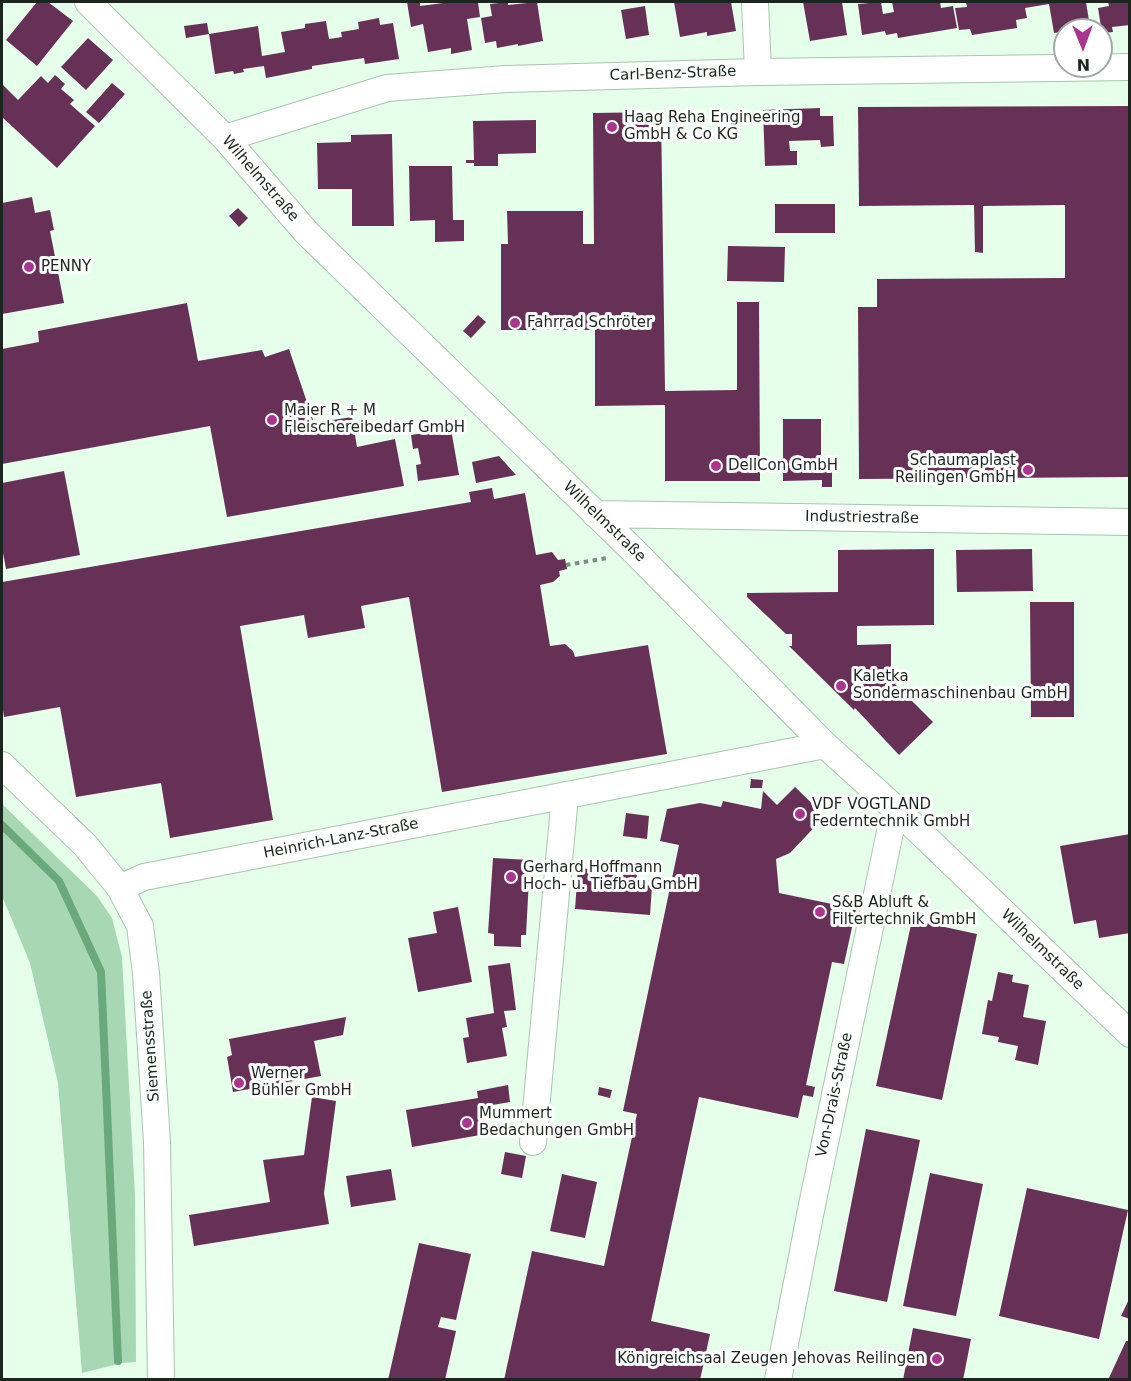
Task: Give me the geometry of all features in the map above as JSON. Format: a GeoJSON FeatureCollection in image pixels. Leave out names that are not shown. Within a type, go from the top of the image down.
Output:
{"type":"FeatureCollection","features":[{"type":"Feature","properties":{"kind":"street","name":"Wilhelmstraße"},"geometry":{"type":"LineString","coordinates":[[88,2],[225,138],[307,233],[636,553],[825,745],[899,812],[1130,1034]]}},
{"type":"Feature","properties":{"kind":"street"},"geometry":{"type":"LineString","coordinates":[[755,2],[758,72]]}},
{"type":"Feature","properties":{"kind":"street","name":"Carl-Benz-Straße"},"geometry":{"type":"LineString","coordinates":[[225,138],[387,88],[506,79],[758,72],[1130,67]]}},
{"type":"Feature","properties":{"kind":"street","name":"Industriestraße"},"geometry":{"type":"LineString","coordinates":[[595,514],[1130,522]]}},
{"type":"Feature","properties":{"kind":"street","name":"Heinrich-Lanz-Straße"},"geometry":{"type":"LineString","coordinates":[[120,888],[144,877],[825,745]]}},
{"type":"Feature","properties":{"kind":"street","name":"Siemensstraße"},"geometry":{"type":"LineString","coordinates":[[2,765],[85,845],[120,888],[140,926],[146,974],[157,1142],[161,1380]]}},
{"type":"Feature","properties":{"kind":"street"},"geometry":{"type":"LineString","coordinates":[[533,1142],[565,796]]}},
{"type":"Feature","properties":{"kind":"street","name":"Von-Drais-Straße"},"geometry":{"type":"LineString","coordinates":[[778,1380],[812,1205],[888,844],[899,812]]}},
{"type":"Feature","properties":{"kind":"path"},"geometry":{"type":"LineString","coordinates":[[566,564],[636,553]]}},
{"type":"Feature","properties":{"kind":"green space"},"geometry":{"type":"Polygon","coordinates":[[[2,804],[97,896],[112,918],[122,957],[135,1196],[136,1362],[122,1363],[82,1373],[58,1083],[30,963],[2,896],[2,804]]]}},
{"type":"Feature","properties":{"kind":"building"},"geometry":{"type":"Polygon","coordinates":[[[37,2],[48,2],[73,21],[37,66],[6,40],[37,2]]]}},
{"type":"Feature","properties":{"kind":"building"},"geometry":{"type":"Polygon","coordinates":[[[407,2],[420,2],[420,6],[451,2],[478,2],[480,17],[467,19],[472,50],[451,54],[451,48],[428,52],[423,24],[411,27],[407,2]]]}},
{"type":"Feature","properties":{"kind":"building"},"geometry":{"type":"Polygon","coordinates":[[[508,2],[508,5],[537,2],[543,41],[497,48],[496,41],[485,43],[481,18],[492,16],[490,4],[508,2]]]}},
{"type":"Feature","properties":{"kind":"building"},"geometry":{"type":"Polygon","coordinates":[[[674,2],[731,2],[736,31],[707,36],[707,32],[680,37],[674,2]]]}},
{"type":"Feature","properties":{"kind":"building"},"geometry":{"type":"Polygon","coordinates":[[[803,2],[842,2],[847,35],[810,41],[803,2]]]}},
{"type":"Feature","properties":{"kind":"building"},"geometry":{"type":"Polygon","coordinates":[[[881,2],[883,14],[894,12],[892,2],[940,2],[941,8],[953,6],[957,28],[898,38],[897,33],[886,35],[885,31],[862,35],[858,4],[881,2]]]}},
{"type":"Feature","properties":{"kind":"building"},"geometry":{"type":"Polygon","coordinates":[[[966,2],[1086,2],[1089,18],[1053,18],[1053,27],[1049,4],[1025,8],[1027,18],[1016,20],[1017,28],[972,35],[970,29],[959,30],[955,8],[967,7],[966,2]]]}},
{"type":"Feature","properties":{"kind":"building"},"geometry":{"type":"Polygon","coordinates":[[[1108,2],[1130,2],[1130,25],[1113,27],[1113,18],[1100,18],[1098,8],[1109,6],[1108,2]]]}},
{"type":"Feature","properties":{"kind":"building"},"geometry":{"type":"Polygon","coordinates":[[[645,6],[649,35],[626,39],[621,10],[645,6]]]}},
{"type":"Feature","properties":{"kind":"building"},"geometry":{"type":"Polygon","coordinates":[[[379,18],[380,25],[393,23],[399,59],[365,64],[364,58],[312,66],[312,69],[266,78],[264,66],[243,69],[244,72],[234,74],[233,71],[215,74],[209,34],[258,26],[262,56],[285,52],[281,32],[305,28],[305,24],[326,21],[329,39],[342,37],[341,32],[359,29],[358,22],[379,18]]]}},
{"type":"Feature","properties":{"kind":"building"},"geometry":{"type":"Polygon","coordinates":[[[207,23],[209,34],[186,38],[184,26],[207,23]]]}},
{"type":"Feature","properties":{"kind":"building"},"geometry":{"type":"Polygon","coordinates":[[[88,38],[113,60],[86,90],[61,67],[88,38]]]}},
{"type":"Feature","properties":{"kind":"building"},"geometry":{"type":"Polygon","coordinates":[[[55,75],[65,84],[61,89],[74,100],[70,104],[95,126],[57,168],[2,117],[2,84],[18,100],[41,76],[48,83],[55,75]]]}},
{"type":"Feature","properties":{"kind":"building"},"geometry":{"type":"Polygon","coordinates":[[[112,83],[125,94],[99,123],[86,112],[112,83]]]}},
{"type":"Feature","properties":{"kind":"building"},"geometry":{"type":"Polygon","coordinates":[[[1130,106],[1130,477],[859,479],[858,307],[877,307],[877,279],[1065,278],[1065,205],[983,206],[983,253],[975,252],[974,205],[859,206],[858,107],[1130,106]]]}},
{"type":"Feature","properties":{"kind":"building"},"geometry":{"type":"Polygon","coordinates":[[[820,108],[820,116],[833,116],[834,146],[821,147],[820,140],[789,141],[790,151],[797,151],[797,165],[765,166],[763,110],[820,108]]]}},
{"type":"Feature","properties":{"kind":"building"},"geometry":{"type":"Polygon","coordinates":[[[661,112],[665,391],[737,390],[737,302],[759,302],[760,481],[665,481],[665,405],[595,406],[595,330],[501,330],[501,244],[508,244],[507,211],[583,211],[583,244],[594,244],[593,113],[661,112]]]}},
{"type":"Feature","properties":{"kind":"building"},"geometry":{"type":"Polygon","coordinates":[[[536,120],[536,153],[498,154],[498,166],[474,166],[474,163],[466,163],[466,160],[474,160],[473,121],[536,120]]]}},
{"type":"Feature","properties":{"kind":"building"},"geometry":{"type":"Polygon","coordinates":[[[392,134],[394,226],[352,226],[352,189],[318,189],[317,143],[351,142],[351,135],[392,134]]]}},
{"type":"Feature","properties":{"kind":"building"},"geometry":{"type":"Polygon","coordinates":[[[409,166],[452,166],[453,220],[464,220],[464,241],[435,242],[435,220],[410,221],[409,166]]]}},
{"type":"Feature","properties":{"kind":"building","name":"PENNY"},"geometry":{"type":"Polygon","coordinates":[[[32,197],[35,213],[50,210],[54,230],[50,231],[64,303],[2,314],[2,203],[32,197]]]}},
{"type":"Feature","properties":{"kind":"building"},"geometry":{"type":"Polygon","coordinates":[[[775,204],[835,204],[835,233],[775,233],[775,204]]]}},
{"type":"Feature","properties":{"kind":"building"},"geometry":{"type":"Polygon","coordinates":[[[238,208],[248,218],[239,227],[229,216],[238,208]]]}},
{"type":"Feature","properties":{"kind":"building"},"geometry":{"type":"Polygon","coordinates":[[[728,246],[785,247],[784,282],[727,281],[728,246]]]}},
{"type":"Feature","properties":{"kind":"building"},"geometry":{"type":"Polygon","coordinates":[[[187,303],[198,361],[262,350],[265,357],[289,349],[314,423],[352,417],[357,447],[395,439],[404,486],[227,517],[210,426],[2,464],[2,349],[39,342],[38,331],[187,303]]]}},
{"type":"Feature","properties":{"kind":"building"},"geometry":{"type":"Polygon","coordinates":[[[478,315],[486,322],[471,338],[463,331],[478,315]]]}},
{"type":"Feature","properties":{"kind":"building"},"geometry":{"type":"Polygon","coordinates":[[[783,419],[821,419],[821,467],[832,466],[832,487],[822,487],[822,480],[783,481],[783,419]]]}},
{"type":"Feature","properties":{"kind":"building"},"geometry":{"type":"Polygon","coordinates":[[[451,429],[459,475],[418,481],[416,465],[421,464],[418,448],[413,449],[411,435],[451,429]]]}},
{"type":"Feature","properties":{"kind":"building"},"geometry":{"type":"Polygon","coordinates":[[[499,456],[516,475],[476,483],[472,462],[499,456]]]}},
{"type":"Feature","properties":{"kind":"building"},"geometry":{"type":"Polygon","coordinates":[[[64,471],[80,555],[6,569],[2,548],[2,483],[64,471]]]}},
{"type":"Feature","properties":{"kind":"building"},"geometry":{"type":"Polygon","coordinates":[[[492,488],[494,499],[525,493],[536,555],[552,552],[558,560],[565,559],[567,569],[559,571],[560,576],[553,582],[540,585],[550,646],[565,644],[573,651],[575,657],[648,645],[667,754],[442,792],[409,597],[361,606],[365,628],[308,638],[304,615],[240,626],[273,820],[170,838],[161,783],[76,797],[60,707],[4,717],[2,704],[2,582],[471,502],[469,492],[492,488]]]}},
{"type":"Feature","properties":{"kind":"building"},"geometry":{"type":"Polygon","coordinates":[[[934,549],[934,625],[857,626],[857,645],[891,644],[891,673],[899,680],[895,684],[933,722],[899,755],[855,708],[854,710],[789,646],[792,646],[792,634],[786,634],[747,597],[747,593],[838,592],[838,550],[934,549]]]}},
{"type":"Feature","properties":{"kind":"building"},"geometry":{"type":"Polygon","coordinates":[[[1032,549],[1033,591],[957,592],[956,550],[1032,549]]]}},
{"type":"Feature","properties":{"kind":"building"},"geometry":{"type":"Polygon","coordinates":[[[1030,602],[1074,602],[1074,717],[1031,717],[1030,602]]]}},
{"type":"Feature","properties":{"kind":"building"},"geometry":{"type":"Polygon","coordinates":[[[751,779],[763,780],[762,788],[750,788],[751,779]]]}},
{"type":"Feature","properties":{"kind":"building"},"geometry":{"type":"Polygon","coordinates":[[[795,787],[825,816],[790,853],[776,859],[779,893],[856,909],[844,964],[832,962],[806,1085],[815,1087],[813,1097],[803,1095],[798,1118],[699,1097],[651,1321],[710,1334],[700,1380],[504,1380],[532,1251],[604,1266],[637,1114],[623,1111],[679,845],[660,841],[667,809],[700,803],[721,807],[723,801],[761,809],[763,791],[777,805],[795,787]]]}},
{"type":"Feature","properties":{"kind":"building"},"geometry":{"type":"Polygon","coordinates":[[[626,813],[649,816],[647,839],[623,836],[626,813]]]}},
{"type":"Feature","properties":{"kind":"building"},"geometry":{"type":"Polygon","coordinates":[[[1130,834],[1130,933],[1099,938],[1096,920],[1074,924],[1060,846],[1130,834]]]}},
{"type":"Feature","properties":{"kind":"building"},"geometry":{"type":"Polygon","coordinates":[[[493,858],[530,860],[526,935],[521,935],[521,947],[494,946],[494,934],[488,933],[493,858]]]}},
{"type":"Feature","properties":{"kind":"building"},"geometry":{"type":"Polygon","coordinates":[[[578,868],[637,873],[636,884],[652,886],[650,915],[575,909],[578,868]]]}},
{"type":"Feature","properties":{"kind":"building"},"geometry":{"type":"Polygon","coordinates":[[[458,907],[472,982],[418,992],[408,938],[437,933],[433,912],[458,907]]]}},
{"type":"Feature","properties":{"kind":"building"},"geometry":{"type":"Polygon","coordinates":[[[912,920],[977,934],[942,1100],[876,1086],[912,920]]]}},
{"type":"Feature","properties":{"kind":"building"},"geometry":{"type":"Polygon","coordinates":[[[510,963],[516,1010],[504,1011],[507,1027],[502,1028],[507,1056],[467,1063],[463,1038],[469,1037],[466,1018],[494,1013],[488,966],[510,963]]]}},
{"type":"Feature","properties":{"kind":"building"},"geometry":{"type":"Polygon","coordinates":[[[998,972],[1013,975],[1012,982],[1029,985],[1023,1017],[1046,1021],[1038,1065],[1015,1060],[1018,1046],[998,1042],[999,1037],[982,1034],[988,1000],[992,1001],[998,972]]]}},
{"type":"Feature","properties":{"kind":"building"},"geometry":{"type":"Polygon","coordinates":[[[346,1017],[343,1035],[314,1041],[321,1076],[233,1092],[227,1057],[232,1055],[229,1039],[346,1017]]]}},
{"type":"Feature","properties":{"kind":"building"},"geometry":{"type":"Polygon","coordinates":[[[508,1085],[510,1102],[481,1107],[486,1134],[412,1147],[406,1110],[478,1098],[477,1091],[508,1085]]]}},
{"type":"Feature","properties":{"kind":"building"},"geometry":{"type":"Polygon","coordinates":[[[599,1087],[612,1090],[610,1098],[598,1095],[599,1087]]]}},
{"type":"Feature","properties":{"kind":"building"},"geometry":{"type":"Polygon","coordinates":[[[312,1097],[336,1101],[324,1193],[329,1224],[194,1246],[189,1215],[270,1202],[263,1160],[304,1155],[312,1097]]]}},
{"type":"Feature","properties":{"kind":"building"},"geometry":{"type":"Polygon","coordinates":[[[866,1129],[920,1140],[887,1302],[834,1291],[866,1129]]]}},
{"type":"Feature","properties":{"kind":"building"},"geometry":{"type":"Polygon","coordinates":[[[505,1152],[526,1156],[522,1178],[501,1174],[505,1152]]]}},
{"type":"Feature","properties":{"kind":"building"},"geometry":{"type":"Polygon","coordinates":[[[391,1169],[396,1200],[351,1207],[346,1176],[391,1169]]]}},
{"type":"Feature","properties":{"kind":"building"},"geometry":{"type":"Polygon","coordinates":[[[930,1173],[983,1184],[956,1316],[903,1306],[930,1173]]]}},
{"type":"Feature","properties":{"kind":"building"},"geometry":{"type":"Polygon","coordinates":[[[562,1174],[597,1182],[585,1238],[550,1231],[562,1174]]]}},
{"type":"Feature","properties":{"kind":"building"},"geometry":{"type":"Polygon","coordinates":[[[1027,1188],[1128,1210],[1099,1339],[999,1316],[1027,1188]]]}},
{"type":"Feature","properties":{"kind":"building"},"geometry":{"type":"Polygon","coordinates":[[[419,1243],[471,1254],[456,1320],[441,1317],[438,1327],[456,1331],[445,1380],[388,1380],[419,1243]]]}},
{"type":"Feature","properties":{"kind":"building"},"geometry":{"type":"Polygon","coordinates":[[[1130,1297],[1130,1319],[1121,1316],[1130,1297]]]}},
{"type":"Feature","properties":{"kind":"building","name":"Königreichsaal Zeugen Jehovas Reilingen"},"geometry":{"type":"Polygon","coordinates":[[[913,1328],[971,1339],[963,1380],[903,1380],[913,1328]]]}},
{"type":"Feature","properties":{"kind":"building"},"geometry":{"type":"Polygon","coordinates":[[[1126,1341],[1130,1341],[1130,1380],[1108,1380],[1126,1341]]]}},
{"type":"Feature","properties":{"kind":"waterway"},"geometry":{"type":"LineString","coordinates":[[2,825],[59,881],[101,972],[118,1361]]}},
{"type":"Feature","properties":{"kind":"place","name":"Haag Reha Engineering GmbH & Co KG"},"geometry":{"type":"Point","coordinates":[612,127]}},
{"type":"Feature","properties":{"kind":"place","name":"PENNY"},"geometry":{"type":"Point","coordinates":[29,267]}},
{"type":"Feature","properties":{"kind":"place","name":"Fahrrad Schröter"},"geometry":{"type":"Point","coordinates":[515,323]}},
{"type":"Feature","properties":{"kind":"place","name":"Maier R + M Fleischereibedarf GmbH"},"geometry":{"type":"Point","coordinates":[272,420]}},
{"type":"Feature","properties":{"kind":"place","name":"DellCon GmbH"},"geometry":{"type":"Point","coordinates":[716,466]}},
{"type":"Feature","properties":{"kind":"place","name":"Schaumaplast Reilingen GmbH"},"geometry":{"type":"Point","coordinates":[1028,470]}},
{"type":"Feature","properties":{"kind":"place","name":"Kaletka Sondermaschinenbau GmbH"},"geometry":{"type":"Point","coordinates":[841,686]}},
{"type":"Feature","properties":{"kind":"place","name":"VDF VOGTLAND Federntechnik GmbH"},"geometry":{"type":"Point","coordinates":[800,814]}},
{"type":"Feature","properties":{"kind":"place","name":"Gerhard Hoffmann Hoch- u. Tiefbau GmbH"},"geometry":{"type":"Point","coordinates":[511,877]}},
{"type":"Feature","properties":{"kind":"place","name":"S&B Abluft & Filtertechnik GmbH"},"geometry":{"type":"Point","coordinates":[820,912]}},
{"type":"Feature","properties":{"kind":"place","name":"Werner Bühler GmbH"},"geometry":{"type":"Point","coordinates":[239,1083]}},
{"type":"Feature","properties":{"kind":"place","name":"Mummert Bedachungen GmbH"},"geometry":{"type":"Point","coordinates":[467,1123]}},
{"type":"Feature","properties":{"kind":"place","name":"Königreichsaal Zeugen Jehovas Reilingen"},"geometry":{"type":"Point","coordinates":[937,1359]}}]}
